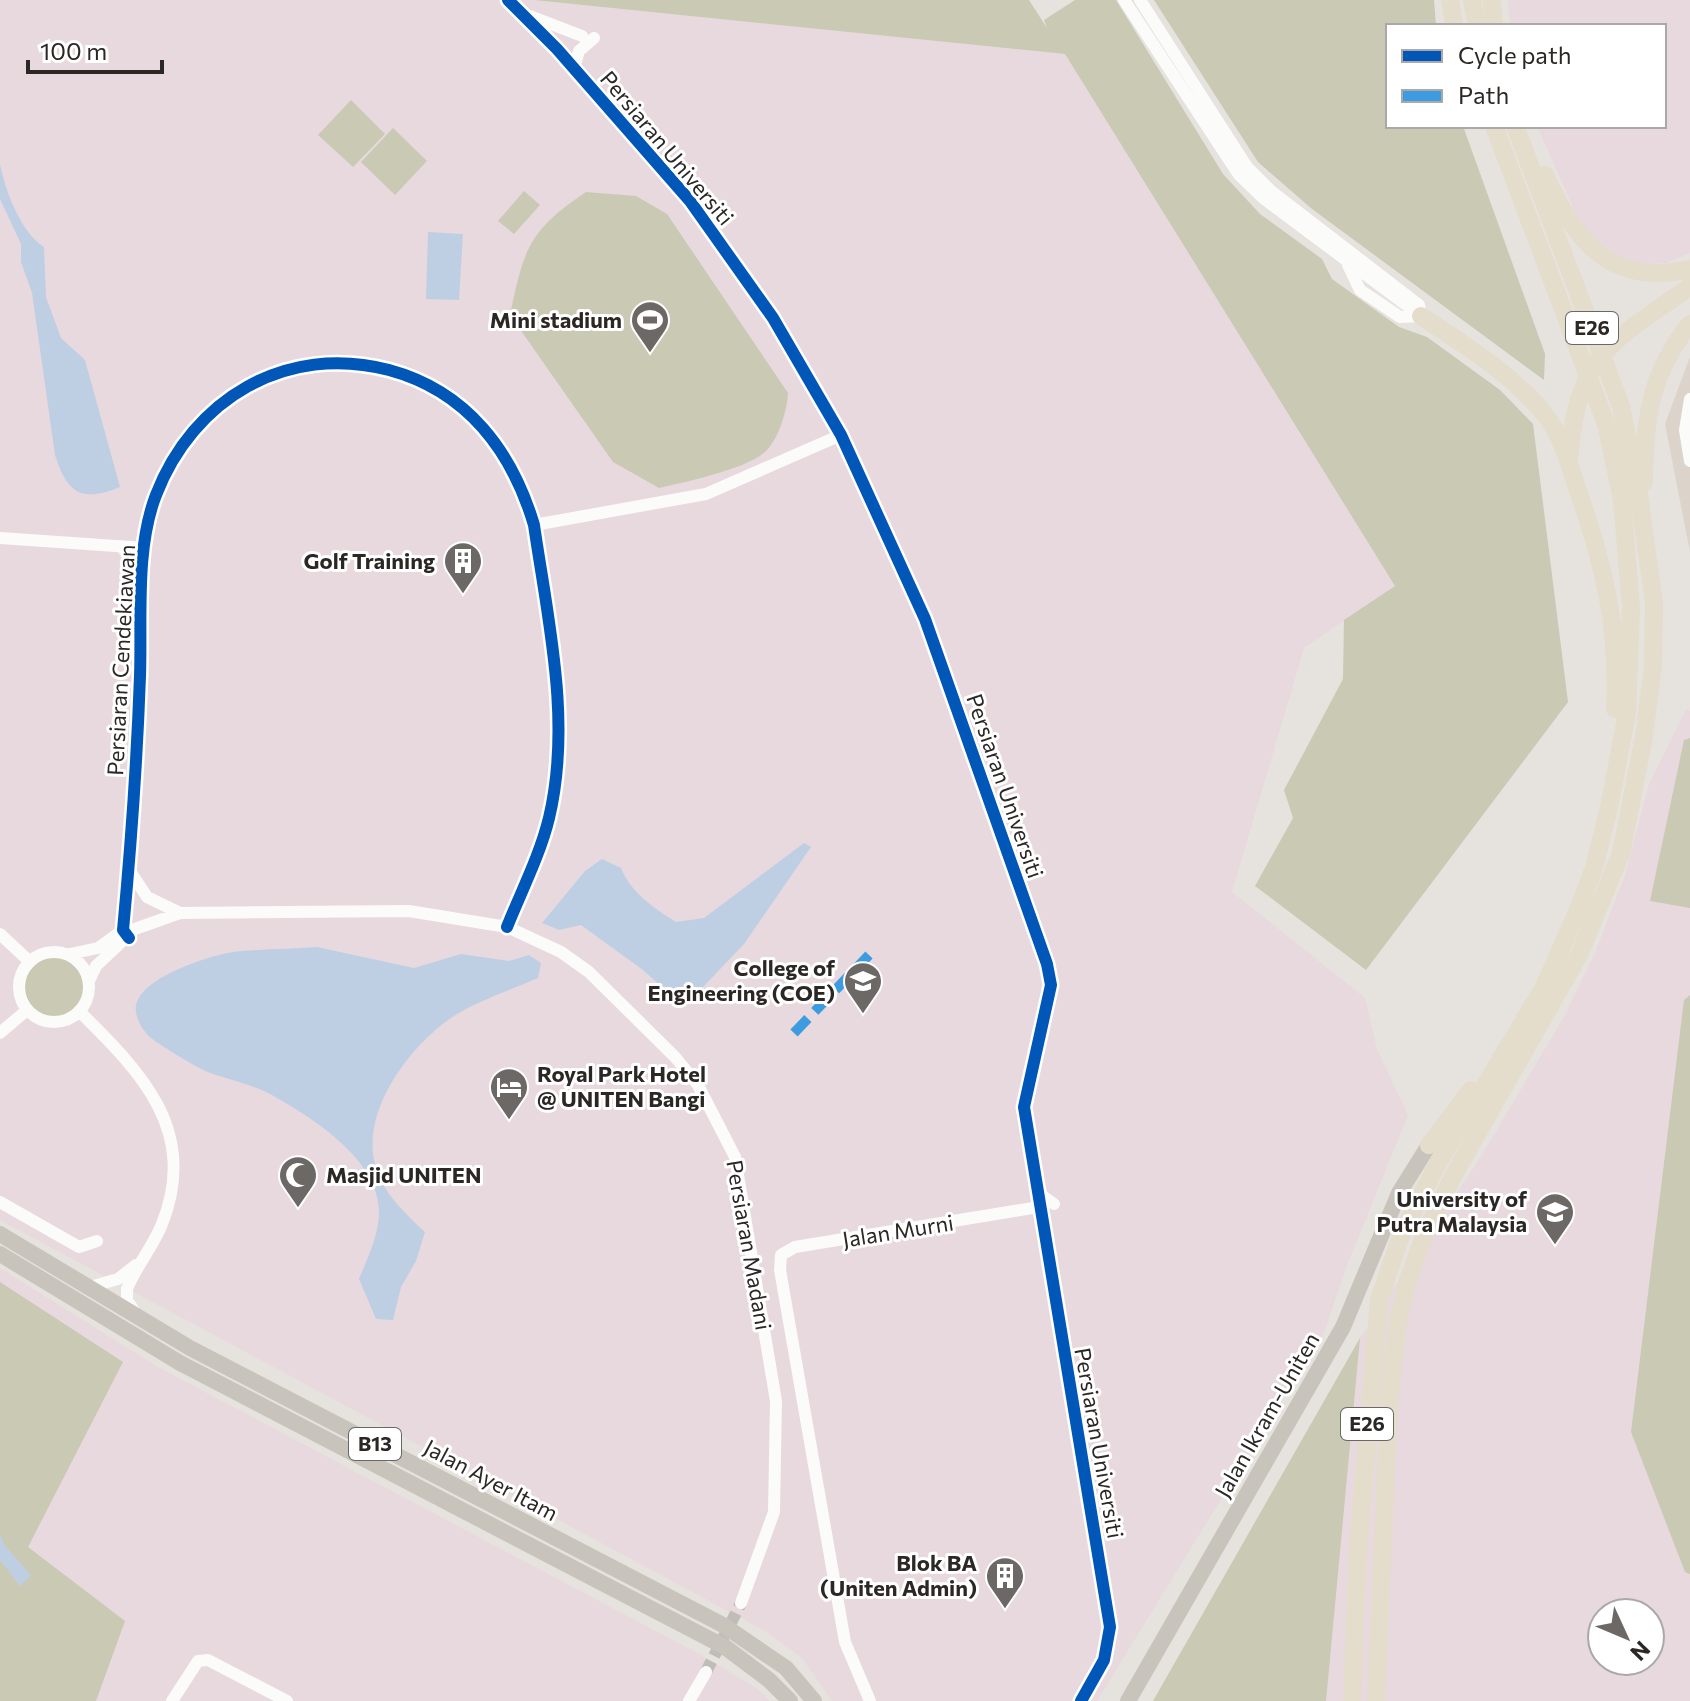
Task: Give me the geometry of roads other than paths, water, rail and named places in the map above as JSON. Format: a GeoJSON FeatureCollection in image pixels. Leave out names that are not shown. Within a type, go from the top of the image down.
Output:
{"type":"FeatureCollection","features":[{"type":"Feature","properties":{"kind":"highway"},"geometry":{"type":"LineString","coordinates":[[1450,0],[1454,24]]}},
{"type":"Feature","properties":{"kind":"highway"},"geometry":{"type":"LineString","coordinates":[[1472,0],[1477,24]]}},
{"type":"Feature","properties":{"kind":"highway"},"geometry":{"type":"LineString","coordinates":[[1492,0],[1494,24]]}},
{"type":"Feature","properties":{"kind":"highway","name":"E26"},"geometry":{"type":"LineString","coordinates":[[1355,1610],[1379,1300],[1402,1233],[1437,1165],[1544,987],[1594,868],[1620,751],[1631,653],[1631,608],[1622,500],[1606,424],[1493,131]]}},
{"type":"Feature","properties":{"kind":"highway"},"geometry":{"type":"LineString","coordinates":[[1517,131],[1542,169],[1566,220],[1604,259],[1631,271],[1654,274],[1690,269]]}},
{"type":"Feature","properties":{"kind":"highway","name":"E26"},"geometry":{"type":"LineString","coordinates":[[1376,1701],[1389,1403],[1398,1322],[1407,1283],[1425,1233],[1455,1173],[1580,953],[1621,853],[1644,737],[1653,665],[1654,604],[1621,406],[1517,131]]}},
{"type":"Feature","properties":{"kind":"highway"},"geometry":{"type":"LineString","coordinates":[[1568,463],[1582,384],[1595,361],[1633,327],[1690,287]]}},
{"type":"Feature","properties":{"kind":"highway"},"geometry":{"type":"LineString","coordinates":[[1421,316],[1486,359],[1525,393],[1550,422],[1568,463],[1608,585],[1615,624],[1615,720],[1620,751]]}},
{"type":"Feature","properties":{"kind":"highway"},"geometry":{"type":"LineString","coordinates":[[1643,526],[1646,422],[1654,386],[1670,349],[1690,324]]}},
{"type":"Feature","properties":{"kind":"highway"},"geometry":{"type":"LineString","coordinates":[[1429,1145],[1512,1044]]}},
{"type":"Feature","properties":{"kind":"highway"},"geometry":{"type":"LineString","coordinates":[[1340,1701],[1355,1610]]}},
{"type":"Feature","properties":{"kind":"highway"},"geometry":{"type":"LineString","coordinates":[[1352,1701],[1355,1610]]}},
{"type":"Feature","properties":{"kind":"main road","name":"Jalan Ikram-Uniten"},"geometry":{"type":"LineString","coordinates":[[1128,1701],[1343,1327],[1399,1193],[1429,1145]]}},
{"type":"Feature","properties":{"kind":"main road","name":"Jalan Ayer Itam"},"geometry":{"type":"LineString","coordinates":[[0,1234],[190,1348],[755,1643],[786,1668],[814,1701]]}},
{"type":"Feature","properties":{"kind":"main road","name":"Jalan Ayer Itam"},"geometry":{"type":"LineString","coordinates":[[0,1254],[180,1363],[725,1647],[769,1680],[790,1701]]}},
{"type":"Feature","properties":{"kind":"street","name":"Persiaran Universiti"},"geometry":{"type":"LineString","coordinates":[[508,0],[574,68],[690,201],[773,318],[830,415],[925,619],[1047,964],[1051,985],[1024,1107],[1110,1627],[1104,1660],[1081,1701]]}},
{"type":"Feature","properties":{"kind":"street"},"geometry":{"type":"LineString","coordinates":[[1124,0],[1239,175],[1263,198],[1346,261],[1360,290],[1400,317],[1421,316],[1419,305],[1271,191],[1247,167],[1140,0]]}},
{"type":"Feature","properties":{"kind":"street"},"geometry":{"type":"LineString","coordinates":[[520,11],[588,37],[579,51],[574,68]]}},
{"type":"Feature","properties":{"kind":"street","name":"Persiaran Cendekiawan"},"geometry":{"type":"LineString","coordinates":[[128,933],[145,548],[155,497],[173,461],[210,414],[239,391],[281,369],[340,365],[398,373],[438,390],[469,411],[513,467],[534,525],[559,712],[549,817],[507,927]]}},
{"type":"Feature","properties":{"kind":"street"},"geometry":{"type":"LineString","coordinates":[[1689,404],[1685,430],[1690,461]]}},
{"type":"Feature","properties":{"kind":"street"},"geometry":{"type":"LineString","coordinates":[[818,446],[828,430],[830,415]]}},
{"type":"Feature","properties":{"kind":"street"},"geometry":{"type":"LineString","coordinates":[[534,525],[706,494],[841,435]]}},
{"type":"Feature","properties":{"kind":"street"},"geometry":{"type":"LineString","coordinates":[[818,446],[852,458]]}},
{"type":"Feature","properties":{"kind":"street"},"geometry":{"type":"LineString","coordinates":[[120,546],[150,524]]}},
{"type":"Feature","properties":{"kind":"street"},"geometry":{"type":"LineString","coordinates":[[0,538],[145,548]]}},
{"type":"Feature","properties":{"kind":"street"},"geometry":{"type":"LineString","coordinates":[[120,546],[134,561],[144,581]]}},
{"type":"Feature","properties":{"kind":"street"},"geometry":{"type":"LineString","coordinates":[[129,868],[147,897],[180,913]]}},
{"type":"Feature","properties":{"kind":"street","name":"Persiaran Madani"},"geometry":{"type":"LineString","coordinates":[[180,913],[409,911],[507,927],[561,952],[589,972],[662,1043],[698,1085],[735,1157],[745,1203],[778,1425],[774,1512],[741,1603]]}},
{"type":"Feature","properties":{"kind":"street"},"geometry":{"type":"LineString","coordinates":[[70,954],[84,968],[89,981],[89,994],[79,1011],[56,1022],[37,1018],[27,1010],[19,994],[19,983],[29,961],[46,952],[70,954],[98,948],[180,913]]}},
{"type":"Feature","properties":{"kind":"street"},"geometry":{"type":"LineString","coordinates":[[89,981],[96,966],[128,933]]}},
{"type":"Feature","properties":{"kind":"street"},"geometry":{"type":"LineString","coordinates":[[0,934],[29,961]]}},
{"type":"Feature","properties":{"kind":"street"},"geometry":{"type":"LineString","coordinates":[[0,1033],[27,1010]]}},
{"type":"Feature","properties":{"kind":"street"},"geometry":{"type":"LineString","coordinates":[[79,1011],[122,1054],[157,1101],[172,1141],[174,1181],[162,1225],[138,1263],[127,1289],[127,1300],[135,1313]]}},
{"type":"Feature","properties":{"kind":"street"},"geometry":{"type":"LineString","coordinates":[[1017,1211],[1036,1191],[1054,1204]]}},
{"type":"Feature","properties":{"kind":"street"},"geometry":{"type":"LineString","coordinates":[[0,1202],[79,1247],[97,1241]]}},
{"type":"Feature","properties":{"kind":"street","name":"Jalan Murni"},"geometry":{"type":"LineString","coordinates":[[870,1701],[845,1642],[780,1270],[781,1255],[795,1247],[1039,1207]]}},
{"type":"Feature","properties":{"kind":"street"},"geometry":{"type":"LineString","coordinates":[[90,1287],[118,1279],[138,1263]]}},
{"type":"Feature","properties":{"kind":"street"},"geometry":{"type":"LineString","coordinates":[[172,1701],[190,1668],[198,1661],[208,1660],[287,1701]]}},
{"type":"Feature","properties":{"kind":"street"},"geometry":{"type":"LineString","coordinates":[[689,1701],[706,1672]]}},
{"type":"Feature","properties":{"kind":"water"},"geometry":{"type":"Polygon","coordinates":[[[0,164],[21,221],[44,247],[46,297],[61,338],[85,360],[120,487],[107,492],[85,494],[77,491],[65,478],[55,455],[32,293],[21,262],[21,244],[0,199],[0,164]]]}},
{"type":"Feature","properties":{"kind":"water"},"geometry":{"type":"Polygon","coordinates":[[[428,232],[463,234],[459,300],[426,299],[428,232]]]}},
{"type":"Feature","properties":{"kind":"water"},"geometry":{"type":"Polygon","coordinates":[[[804,843],[811,847],[744,944],[684,1007],[643,970],[581,925],[559,930],[542,923],[585,871],[602,859],[621,868],[637,892],[676,922],[704,918],[804,843]]]}},
{"type":"Feature","properties":{"kind":"water"},"geometry":{"type":"Polygon","coordinates":[[[317,947],[414,968],[461,954],[509,961],[529,955],[541,963],[538,978],[469,1008],[432,1033],[403,1066],[380,1105],[374,1126],[373,1147],[379,1177],[403,1211],[425,1232],[416,1261],[401,1287],[393,1320],[376,1319],[359,1279],[370,1254],[379,1209],[375,1190],[354,1156],[322,1127],[286,1103],[256,1088],[207,1072],[155,1041],[142,1028],[136,1012],[138,1000],[146,990],[158,980],[190,964],[233,952],[317,947]]]}},
{"type":"Feature","properties":{"kind":"water"},"geometry":{"type":"Polygon","coordinates":[[[0,1534],[5,1546],[31,1575],[20,1586],[0,1560],[0,1534]]]}},
{"type":"Feature","properties":{"kind":"tunnel"},"geometry":{"type":"LineString","coordinates":[[706,1672],[741,1603]]}},
{"type":"Feature","properties":{"kind":"place","name":"Mini stadium"},"geometry":{"type":"Point","coordinates":[650,354]}},
{"type":"Feature","properties":{"kind":"place","name":"Golf Training"},"geometry":{"type":"Point","coordinates":[463,595]}},
{"type":"Feature","properties":{"kind":"place","name":"College of Engineering (COE)"},"geometry":{"type":"Point","coordinates":[863,1015]}},
{"type":"Feature","properties":{"kind":"place","name":"Royal Park Hotel @ UNITEN Bangi"},"geometry":{"type":"Point","coordinates":[509,1121]}},
{"type":"Feature","properties":{"kind":"place","name":"Masjid UNITEN"},"geometry":{"type":"Point","coordinates":[298,1209]}},
{"type":"Feature","properties":{"kind":"place","name":"University of Putra Malaysia"},"geometry":{"type":"Point","coordinates":[1555,1246]}},
{"type":"Feature","properties":{"kind":"place","name":"Blok BA (Uniten Admin)"},"geometry":{"type":"Point","coordinates":[1005,1610]}}]}
